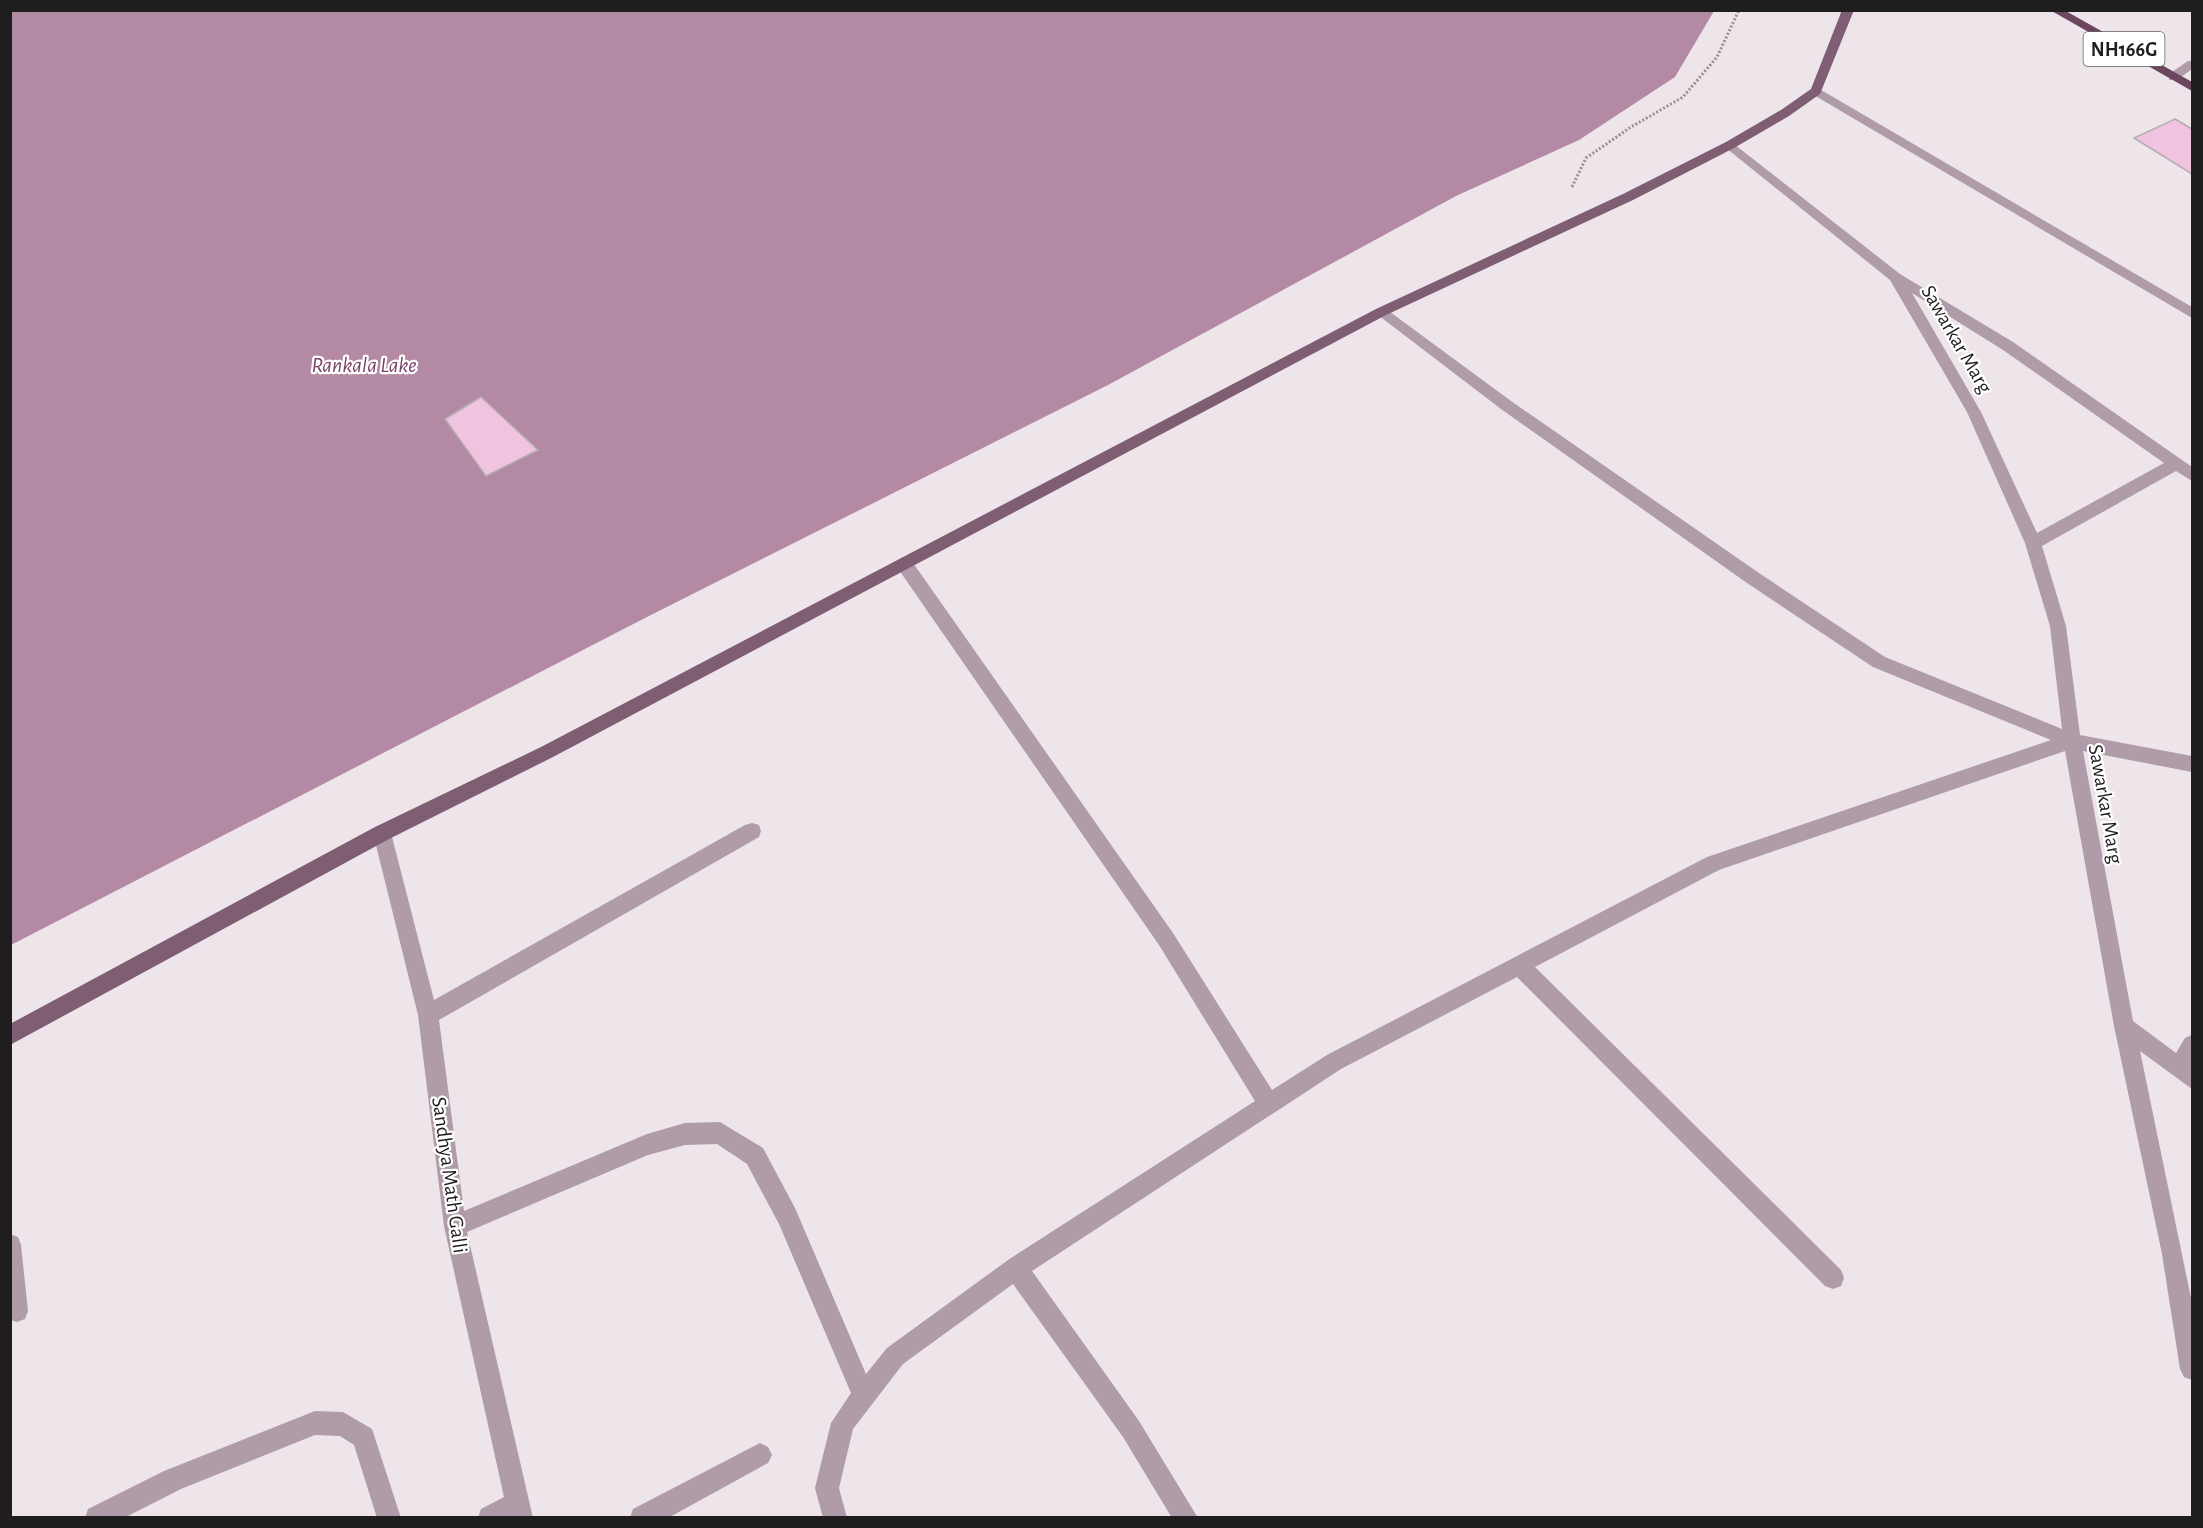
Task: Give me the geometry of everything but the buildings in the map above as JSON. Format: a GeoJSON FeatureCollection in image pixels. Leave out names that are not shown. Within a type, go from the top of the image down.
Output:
{"type":"FeatureCollection","features":[{"type":"Feature","properties":{"kind":"highway","name":"NH166G"},"geometry":{"type":"LineString","coordinates":[[2055,10],[2193,87]]}},
{"type":"Feature","properties":{"kind":"main road"},"geometry":{"type":"LineString","coordinates":[[10,1035],[382,833],[547,752],[1381,312],[1730,145],[1785,113],[1816,91],[1848,10]]}},
{"type":"Feature","properties":{"kind":"street"},"geometry":{"type":"LineString","coordinates":[[2173,77],[2193,64]]}},
{"type":"Feature","properties":{"kind":"street"},"geometry":{"type":"LineString","coordinates":[[1816,91],[2193,313]]}},
{"type":"Feature","properties":{"kind":"street"},"geometry":{"type":"LineString","coordinates":[[1730,145],[1895,277],[2008,346],[2193,475]]}},
{"type":"Feature","properties":{"kind":"street","name":"Sawarkar Marg"},"geometry":{"type":"LineString","coordinates":[[1895,277],[1974,412],[2033,543],[2058,626],[2072,741],[2124,1026],[2173,1254],[2193,1370]]}},
{"type":"Feature","properties":{"kind":"street"},"geometry":{"type":"LineString","coordinates":[[1381,312],[1506,405],[1753,578],[1879,662],[2072,741],[2193,764]]}},
{"type":"Feature","properties":{"kind":"street"},"geometry":{"type":"LineString","coordinates":[[2033,543],[2176,464]]}},
{"type":"Feature","properties":{"kind":"street"},"geometry":{"type":"LineString","coordinates":[[905,565],[1166,939],[1270,1105]]}},
{"type":"Feature","properties":{"kind":"street"},"geometry":{"type":"LineString","coordinates":[[835,1518],[827,1488],[843,1423],[895,1356],[1016,1268],[1334,1062],[1714,863],[2072,741]]}},
{"type":"Feature","properties":{"kind":"street"},"geometry":{"type":"LineString","coordinates":[[428,1015],[752,831]]}},
{"type":"Feature","properties":{"kind":"street","name":"Sandhya Math Galli"},"geometry":{"type":"LineString","coordinates":[[382,833],[428,1015],[455,1226],[519,1510]]}},
{"type":"Feature","properties":{"kind":"street"},"geometry":{"type":"LineString","coordinates":[[1520,965],[1833,1278]]}},
{"type":"Feature","properties":{"kind":"street"},"geometry":{"type":"LineString","coordinates":[[2124,1026],[2185,1074],[2193,1046]]}},
{"type":"Feature","properties":{"kind":"street"},"geometry":{"type":"LineString","coordinates":[[455,1226],[647,1145],[685,1134],[720,1133],[754,1156],[776,1196],[864,1396]]}},
{"type":"Feature","properties":{"kind":"street"},"geometry":{"type":"LineString","coordinates":[[10,1245],[17,1311]]}},
{"type":"Feature","properties":{"kind":"street"},"geometry":{"type":"LineString","coordinates":[[1016,1268],[1131,1429],[1186,1518]]}},
{"type":"Feature","properties":{"kind":"street"},"geometry":{"type":"LineString","coordinates":[[97,1518],[172,1480],[315,1423],[344,1424],[364,1437],[389,1518]]}},
{"type":"Feature","properties":{"kind":"street"},"geometry":{"type":"LineString","coordinates":[[642,1518],[760,1455]]}},
{"type":"Feature","properties":{"kind":"street"},"geometry":{"type":"LineString","coordinates":[[490,1518],[519,1510]]}},
{"type":"Feature","properties":{"kind":"path"},"geometry":{"type":"LineString","coordinates":[[1549,233],[1587,158],[1631,127],[1683,97],[1717,57],[1739,10]]}},
{"type":"Feature","properties":{"kind":"water","name":"Rankala Lake"},"geometry":{"type":"Polygon","coordinates":[[[11,11],[1714,11],[1675,77],[1579,140],[1456,196],[1108,385],[643,619],[11,945],[11,11]]]}}]}
